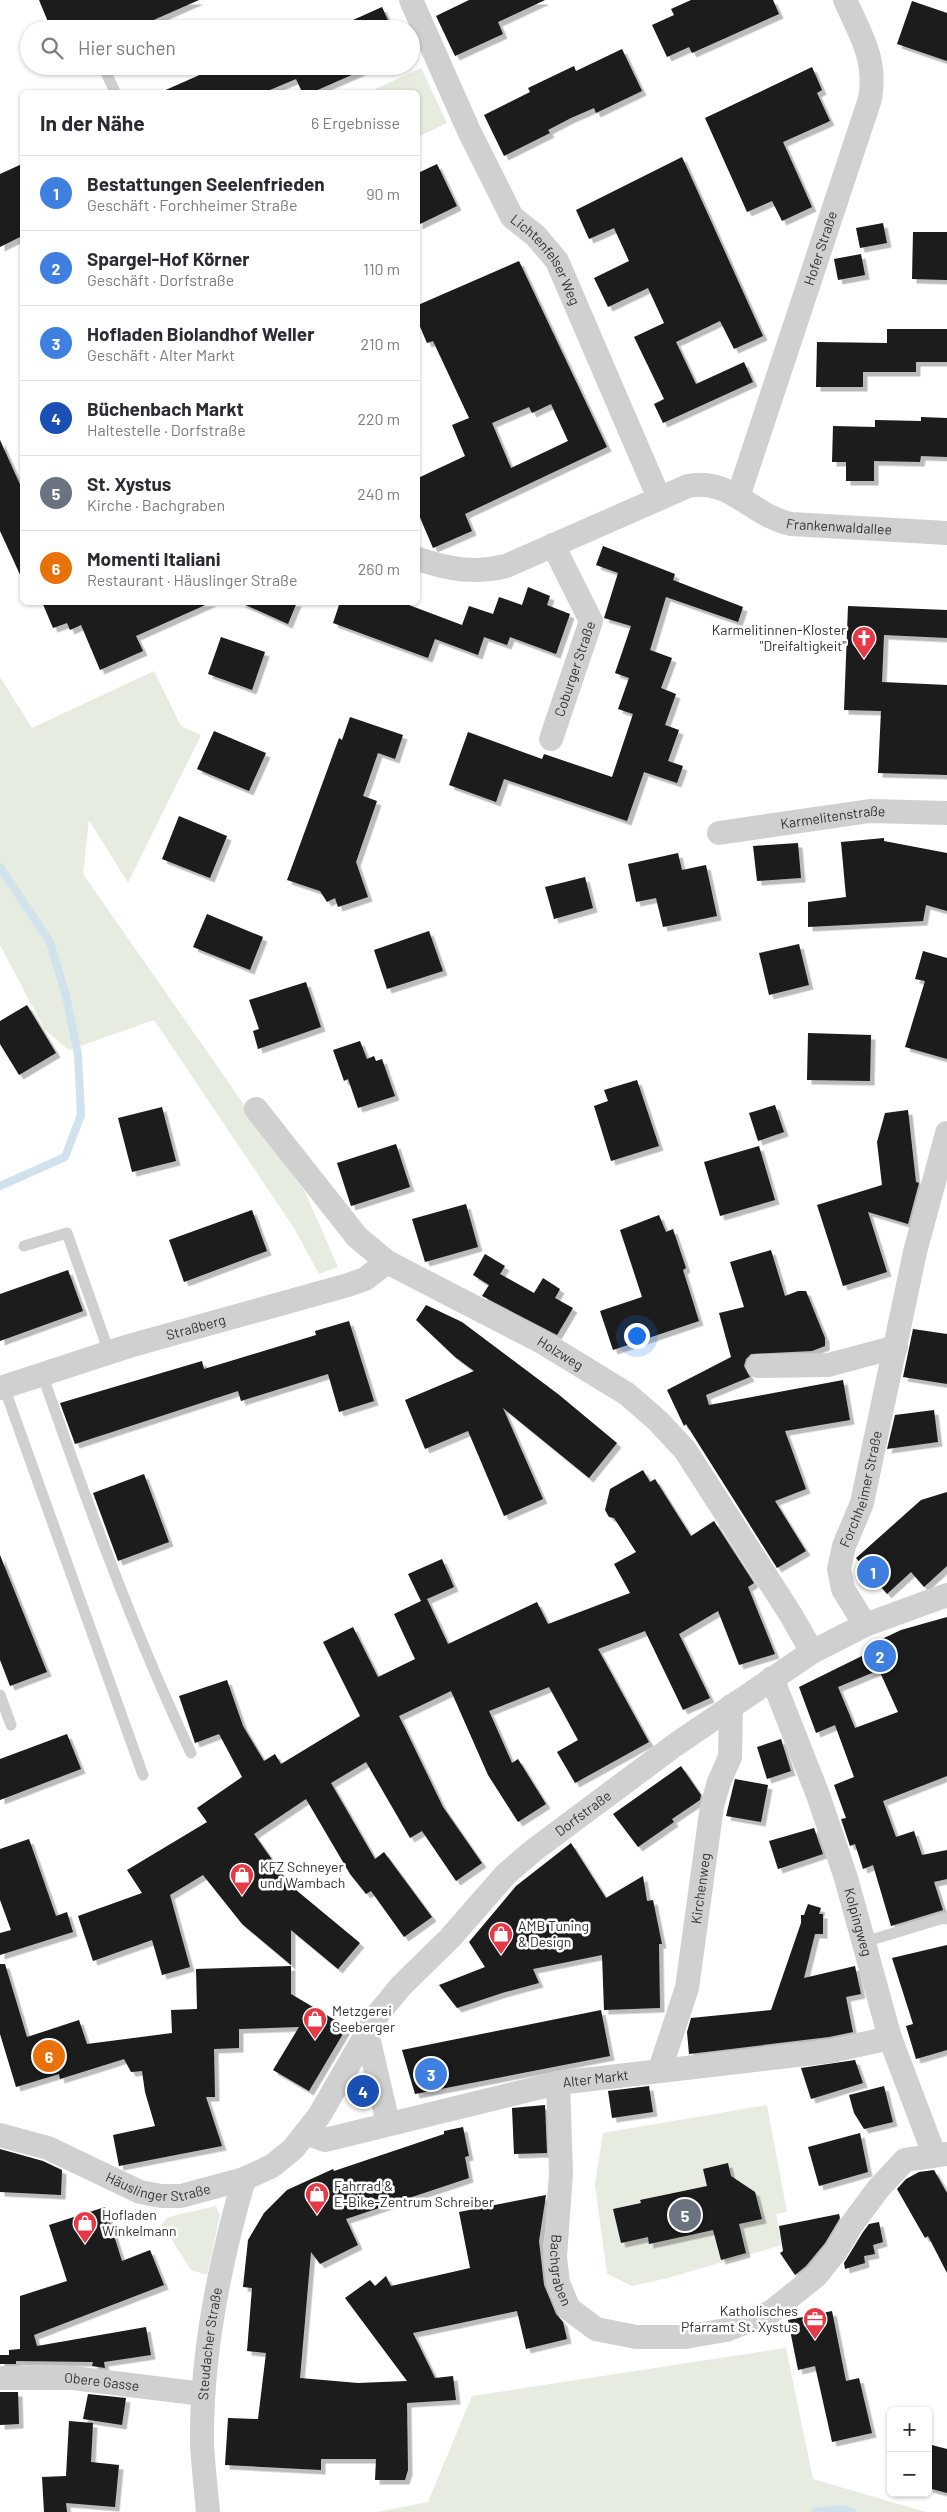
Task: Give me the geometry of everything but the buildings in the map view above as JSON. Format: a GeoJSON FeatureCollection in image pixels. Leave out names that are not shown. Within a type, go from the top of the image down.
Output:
{"type":"FeatureCollection","features":[{"type":"Feature","properties":{"kind":"street","name":"Lichtenfelser Weg"},"geometry":{"type":"LineString","coordinates":[[411,0],[420,20]]}},
{"type":"Feature","properties":{"kind":"street","name":"Hofer Straße"},"geometry":{"type":"LineString","coordinates":[[738,497],[870,99],[873,81],[872,67],[845,0]]}},
{"type":"Feature","properties":{"kind":"street","name":"Lichtenfelser Weg"},"geometry":{"type":"LineString","coordinates":[[420,20],[469,131],[512,217],[536,236],[557,261],[659,498]]}},
{"type":"Feature","properties":{"kind":"street"},"geometry":{"type":"LineString","coordinates":[[420,560],[444,568],[486,571],[506,566],[688,486],[700,483],[715,484],[738,497]]}},
{"type":"Feature","properties":{"kind":"street","name":"Frankenwaldallee"},"geometry":{"type":"LineString","coordinates":[[738,497],[770,517],[791,524],[947,533]]}},
{"type":"Feature","properties":{"kind":"street","name":"Coburger Straße"},"geometry":{"type":"LineString","coordinates":[[551,739],[591,621],[553,545]]}},
{"type":"Feature","properties":{"kind":"street","name":"Karmelitenstraße"},"geometry":{"type":"LineString","coordinates":[[719,833],[870,811],[947,813]]}},
{"type":"Feature","properties":{"kind":"street","name":"Holzweg"},"geometry":{"type":"LineString","coordinates":[[256,1109],[357,1237],[387,1262],[542,1342],[627,1394],[658,1421],[684,1450],[791,1615],[812,1652]]}},
{"type":"Feature","properties":{"kind":"street","name":"Forchheimer Straße"},"geometry":{"type":"LineString","coordinates":[[865,1625],[843,1589],[840,1569],[844,1546],[862,1503],[915,1252],[947,1133]]}},
{"type":"Feature","properties":{"kind":"street","name":"Straßberg"},"geometry":{"type":"LineString","coordinates":[[2,1388],[108,1352],[348,1285],[365,1279],[387,1262]]}},
{"type":"Feature","properties":{"kind":"street"},"geometry":{"type":"LineString","coordinates":[[758,1366],[828,1365],[896,1347]]}},
{"type":"Feature","properties":{"kind":"street","name":"Dorfstraße"},"geometry":{"type":"LineString","coordinates":[[306,2134],[319,2116],[378,2014],[400,1986],[450,1938],[506,1874],[576,1818],[731,1706],[812,1652],[865,1625],[947,1595]]}},
{"type":"Feature","properties":{"kind":"street","name":"Kolpingweg"},"geometry":{"type":"LineString","coordinates":[[772,1678],[818,1795],[846,1878],[890,2038],[941,2154]]}},
{"type":"Feature","properties":{"kind":"street","name":"Kirchenweg"},"geometry":{"type":"LineString","coordinates":[[660,2069],[687,1988],[712,1806],[719,1782],[730,1757],[731,1706]]}},
{"type":"Feature","properties":{"kind":"street"},"geometry":{"type":"LineString","coordinates":[[368,2033],[388,2123]]}},
{"type":"Feature","properties":{"kind":"street","name":"Alter Markt"},"geometry":{"type":"LineString","coordinates":[[306,2134],[325,2140],[388,2123],[558,2083],[660,2069],[831,2051],[890,2038]]}},
{"type":"Feature","properties":{"kind":"street","name":"Bachgraben"},"geometry":{"type":"LineString","coordinates":[[558,2083],[561,2173],[555,2257],[558,2283],[569,2309],[596,2329],[636,2337],[685,2337],[726,2330],[771,2312],[816,2276],[836,2252],[852,2224],[878,2188],[905,2160],[941,2154]]}},
{"type":"Feature","properties":{"kind":"street","name":"Häuslinger Straße"},"geometry":{"type":"LineString","coordinates":[[0,2135],[48,2148],[140,2192],[161,2196],[181,2196],[244,2179],[272,2166],[293,2149],[306,2134]]}},
{"type":"Feature","properties":{"kind":"street","name":"Steudacher Straße"},"geometry":{"type":"LineString","coordinates":[[208,2512],[202,2444],[203,2394],[208,2345],[216,2291],[244,2179]]}},
{"type":"Feature","properties":{"kind":"street","name":"Obere Gasse"},"geometry":{"type":"LineString","coordinates":[[0,2378],[73,2378],[203,2394]]}},
{"type":"Feature","properties":{"kind":"lane"},"geometry":{"type":"LineString","coordinates":[[107,75],[113,90]]}},
{"type":"Feature","properties":{"kind":"lane"},"geometry":{"type":"LineString","coordinates":[[24,1246],[67,1233],[108,1352]]}},
{"type":"Feature","properties":{"kind":"lane"},"geometry":{"type":"LineString","coordinates":[[42,1374],[85,1496],[161,1690],[191,1753]]}},
{"type":"Feature","properties":{"kind":"lane"},"geometry":{"type":"LineString","coordinates":[[2,1388],[144,1775]]}},
{"type":"Feature","properties":{"kind":"lane"},"geometry":{"type":"LineString","coordinates":[[0,1695],[11,1725]]}},
{"type":"Feature","properties":{"kind":"lane"},"geometry":{"type":"LineString","coordinates":[[864,1942],[944,1918],[947,1919]]}},
{"type":"Feature","properties":{"kind":"shaded area"},"geometry":{"type":"Polygon","coordinates":[[[420,68],[447,123],[420,136],[420,90],[373,90],[406,75],[420,75],[420,68]]]}},
{"type":"Feature","properties":{"kind":"shaded area"},"geometry":{"type":"Polygon","coordinates":[[[154,671],[181,726],[201,735],[128,883],[89,820],[83,874],[305,1192],[338,1267],[319,1274],[294,1228],[154,1020],[69,1050],[45,1030],[0,945],[0,677],[32,728],[154,671]]]}},
{"type":"Feature","properties":{"kind":"shaded area"},"geometry":{"type":"Polygon","coordinates":[[[767,2105],[787,2212],[776,2214],[782,2245],[664,2279],[632,2286],[607,2274],[595,2185],[603,2133],[767,2105]]]}},
{"type":"Feature","properties":{"kind":"shaded area"},"geometry":{"type":"Polygon","coordinates":[[[216,2206],[220,2215],[207,2275],[191,2270],[162,2224],[168,2217],[216,2206]]]}},
{"type":"Feature","properties":{"kind":"shaded area"},"geometry":{"type":"Polygon","coordinates":[[[786,2348],[813,2479],[926,2512],[378,2512],[428,2502],[472,2396],[786,2348]]]}},
{"type":"Feature","properties":{"kind":"waterway"},"geometry":{"type":"LineString","coordinates":[[0,867],[50,942],[66,996],[78,1055],[81,1115],[65,1157],[0,1186]]}},
{"type":"Feature","properties":{"kind":"waterway"},"geometry":{"type":"LineString","coordinates":[[816,2512],[838,2509],[852,2512]]}},
{"type":"Feature","properties":{"kind":"place","name":"Karmelitinnen-Kloster \"Dreifaltigkeit\""},"geometry":{"type":"Point","coordinates":[864,659]}},
{"type":"Feature","properties":{"kind":"place","name":"Bestattungen Seelenfrieden"},"geometry":{"type":"Point","coordinates":[873,1572]}},
{"type":"Feature","properties":{"kind":"place","name":"Spargel-Hof Körner"},"geometry":{"type":"Point","coordinates":[880,1656]}},
{"type":"Feature","properties":{"kind":"place","name":"KFZ Schneyer und Wambach"},"geometry":{"type":"Point","coordinates":[242,1896]}},
{"type":"Feature","properties":{"kind":"place","name":"AMB Tuning & Design"},"geometry":{"type":"Point","coordinates":[501,1955]}},
{"type":"Feature","properties":{"kind":"place","name":"Metzgerei Seeberger"},"geometry":{"type":"Point","coordinates":[315,2040]}},
{"type":"Feature","properties":{"kind":"place","name":"Momenti Italiani"},"geometry":{"type":"Point","coordinates":[49,2056]}},
{"type":"Feature","properties":{"kind":"place","name":"Hofladen Biolandhof Weller"},"geometry":{"type":"Point","coordinates":[431,2074]}},
{"type":"Feature","properties":{"kind":"place","name":"Büchenbach Markt"},"geometry":{"type":"Point","coordinates":[363,2091]}},
{"type":"Feature","properties":{"kind":"place","name":"Fahrrad & E-Bike-Zentrum Schreiber"},"geometry":{"type":"Point","coordinates":[317,2215]}},
{"type":"Feature","properties":{"kind":"place","name":"St. Xystus"},"geometry":{"type":"Point","coordinates":[685,2215]}},
{"type":"Feature","properties":{"kind":"place","name":"Hofladen Winkelmann"},"geometry":{"type":"Point","coordinates":[85,2244]}},
{"type":"Feature","properties":{"kind":"place","name":"Katholisches Pfarramt St. Xystus"},"geometry":{"type":"Point","coordinates":[815,2340]}}]}
